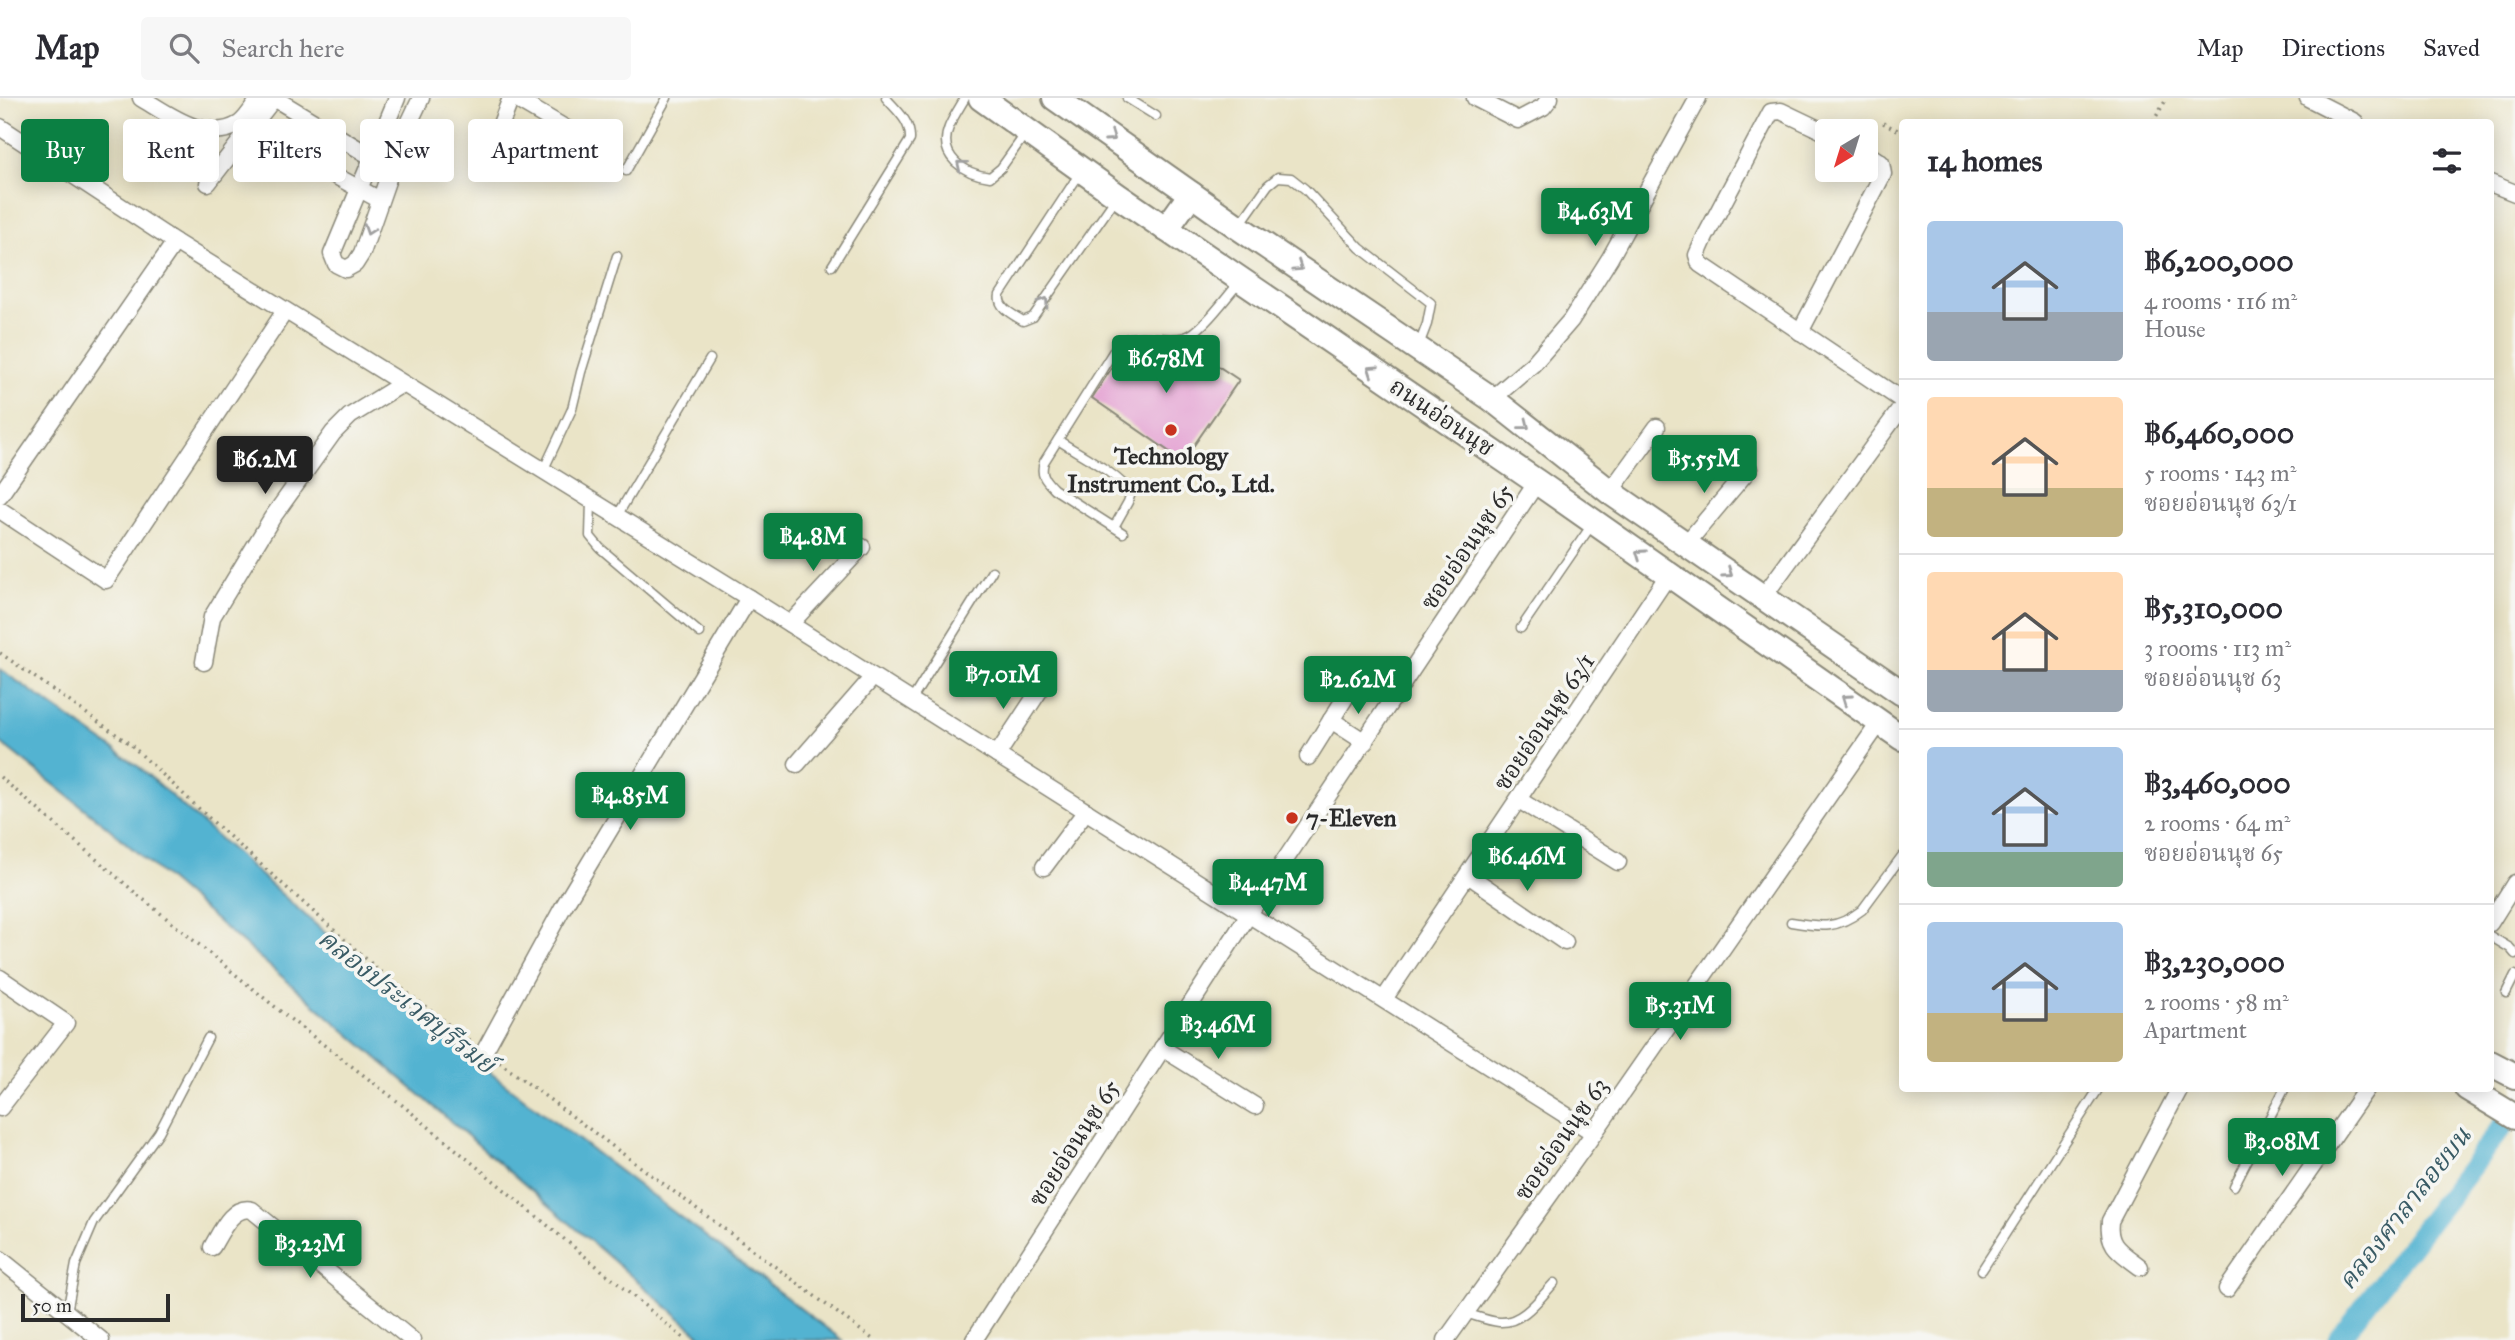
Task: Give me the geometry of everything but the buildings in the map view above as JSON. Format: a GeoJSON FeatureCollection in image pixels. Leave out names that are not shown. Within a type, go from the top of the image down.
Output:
{"type":"FeatureCollection","features":[{"type":"Feature","properties":{"kind":"main road","name":"ถนนอ่อนนุช"},"geometry":{"type":"LineString","coordinates":[[981,98],[1082,171],[1537,482],[1899,736]]}},
{"type":"Feature","properties":{"kind":"main road","name":"ถนนอ่อนนุช"},"geometry":{"type":"LineString","coordinates":[[1055,98],[1078,109],[1238,227],[1492,399],[1610,492],[1899,692]]}},
{"type":"Feature","properties":{"kind":"main road"},"geometry":{"type":"LineString","coordinates":[[1167,229],[1191,194]]}},
{"type":"Feature","properties":{"kind":"main road"},"geometry":{"type":"LineString","coordinates":[[1537,482],[1558,451]]}},
{"type":"Feature","properties":{"kind":"main road"},"geometry":{"type":"LineString","coordinates":[[2494,1065],[2515,1076]]}},
{"type":"Feature","properties":{"kind":"main road"},"geometry":{"type":"LineString","coordinates":[[2473,1092],[2515,1118]]}},
{"type":"Feature","properties":{"kind":"street"},"geometry":{"type":"LineString","coordinates":[[141,98],[197,128],[217,131],[233,128]]}},
{"type":"Feature","properties":{"kind":"street"},"geometry":{"type":"LineString","coordinates":[[249,119],[260,98]]}},
{"type":"Feature","properties":{"kind":"street"},"geometry":{"type":"LineString","coordinates":[[252,119],[274,98],[360,151]]}},
{"type":"Feature","properties":{"kind":"street"},"geometry":{"type":"LineString","coordinates":[[389,119],[397,98]]}},
{"type":"Feature","properties":{"kind":"street"},"geometry":{"type":"LineString","coordinates":[[412,119],[421,98]]}},
{"type":"Feature","properties":{"kind":"street"},"geometry":{"type":"LineString","coordinates":[[504,119],[512,98],[548,119]]}},
{"type":"Feature","properties":{"kind":"street"},"geometry":{"type":"LineString","coordinates":[[1475,98],[1518,120],[1543,107],[1550,98]]}},
{"type":"Feature","properties":{"kind":"street"},"geometry":{"type":"LineString","coordinates":[[1492,399],[1533,364],[1571,320],[1610,258],[1698,98]]}},
{"type":"Feature","properties":{"kind":"street"},"geometry":{"type":"LineString","coordinates":[[2308,98],[2349,119]]}},
{"type":"Feature","properties":{"kind":"street"},"geometry":{"type":"LineString","coordinates":[[1815,127],[1781,111],[1772,112],[1698,255],[1700,264],[1899,398]]}},
{"type":"Feature","properties":{"kind":"street"},"geometry":{"type":"LineString","coordinates":[[0,127],[175,242],[749,598],[1594,1133]]}},
{"type":"Feature","properties":{"kind":"street"},"geometry":{"type":"LineString","coordinates":[[208,183],[233,144]]}},
{"type":"Feature","properties":{"kind":"street"},"geometry":{"type":"LineString","coordinates":[[1800,332],[1884,174],[1878,161]]}},
{"type":"Feature","properties":{"kind":"street"},"geometry":{"type":"LineString","coordinates":[[344,182],[380,200]]}},
{"type":"Feature","properties":{"kind":"street"},"geometry":{"type":"LineString","coordinates":[[362,182],[332,254],[336,264],[346,268],[355,264],[362,253],[386,182]]}},
{"type":"Feature","properties":{"kind":"street"},"geometry":{"type":"LineString","coordinates":[[2494,185],[2515,193]]}},
{"type":"Feature","properties":{"kind":"street"},"geometry":{"type":"LineString","coordinates":[[0,495],[175,242]]}},
{"type":"Feature","properties":{"kind":"street"},"geometry":{"type":"LineString","coordinates":[[0,510],[106,580],[285,311]]}},
{"type":"Feature","properties":{"kind":"street"},"geometry":{"type":"LineString","coordinates":[[204,662],[212,617],[272,518],[333,433],[349,416],[402,384]]}},
{"type":"Feature","properties":{"kind":"street"},"geometry":{"type":"LineString","coordinates":[[1763,597],[1899,411]]}},
{"type":"Feature","properties":{"kind":"street"},"geometry":{"type":"LineString","coordinates":[[1610,492],[1657,427]]}},
{"type":"Feature","properties":{"kind":"street"},"geometry":{"type":"LineString","coordinates":[[1686,544],[1749,469]]}},
{"type":"Feature","properties":{"kind":"street","name":"ซอยอ่อนนุช 65"},"geometry":{"type":"LineString","coordinates":[[974,1340],[1249,914],[1537,482]]}},
{"type":"Feature","properties":{"kind":"street"},"geometry":{"type":"LineString","coordinates":[[790,624],[862,547]]}},
{"type":"Feature","properties":{"kind":"street","name":"ซอยอ่อนนุช 63/1"},"geometry":{"type":"LineString","coordinates":[[1384,999],[1669,574]]}},
{"type":"Feature","properties":{"kind":"street"},"geometry":{"type":"LineString","coordinates":[[484,1052],[562,909],[749,598]]}},
{"type":"Feature","properties":{"kind":"street"},"geometry":{"type":"LineString","coordinates":[[797,764],[873,677]]}},
{"type":"Feature","properties":{"kind":"street"},"geometry":{"type":"LineString","coordinates":[[997,755],[1041,688]]}},
{"type":"Feature","properties":{"kind":"street"},"geometry":{"type":"LineString","coordinates":[[1308,757],[1350,690]]}},
{"type":"Feature","properties":{"kind":"street"},"geometry":{"type":"LineString","coordinates":[[1331,720],[1365,742]]}},
{"type":"Feature","properties":{"kind":"street","name":"ซอยอ่อนนุช 63"},"geometry":{"type":"LineString","coordinates":[[1446,1340],[1594,1133],[1880,722]]}},
{"type":"Feature","properties":{"kind":"street"},"geometry":{"type":"LineString","coordinates":[[1519,800],[1618,862]]}},
{"type":"Feature","properties":{"kind":"street"},"geometry":{"type":"LineString","coordinates":[[1044,867],[1086,811]]}},
{"type":"Feature","properties":{"kind":"street"},"geometry":{"type":"LineString","coordinates":[[1468,875],[1565,942]]}},
{"type":"Feature","properties":{"kind":"street"},"geometry":{"type":"LineString","coordinates":[[2494,917],[2515,883]]}},
{"type":"Feature","properties":{"kind":"street"},"geometry":{"type":"LineString","coordinates":[[0,978],[66,1023],[0,1108]]}},
{"type":"Feature","properties":{"kind":"street"},"geometry":{"type":"LineString","coordinates":[[1162,1048],[1255,1106]]}},
{"type":"Feature","properties":{"kind":"street"},"geometry":{"type":"LineString","coordinates":[[2140,1267],[2114,1246],[2108,1235],[2110,1221],[2178,1092]]}},
{"type":"Feature","properties":{"kind":"street"},"geometry":{"type":"LineString","coordinates":[[2227,1289],[2364,1092]]}},
{"type":"Feature","properties":{"kind":"street"},"geometry":{"type":"LineString","coordinates":[[212,1247],[238,1211],[245,1208],[252,1210],[412,1340]]}},
{"type":"Feature","properties":{"kind":"street"},"geometry":{"type":"LineString","coordinates":[[0,1259],[101,1340]]}},
{"type":"Feature","properties":{"kind":"lane"},"geometry":{"type":"LineString","coordinates":[[626,171],[667,98]]}},
{"type":"Feature","properties":{"kind":"lane"},"geometry":{"type":"LineString","coordinates":[[832,266],[910,140],[911,131],[905,119],[886,98]]}},
{"type":"Feature","properties":{"kind":"lane"},"geometry":{"type":"LineString","coordinates":[[965,98],[948,128],[946,139],[949,154],[961,169],[990,177],[1002,168],[1028,131]]}},
{"type":"Feature","properties":{"kind":"lane"},"geometry":{"type":"LineString","coordinates":[[1127,98],[1156,116]]}},
{"type":"Feature","properties":{"kind":"lane"},"geometry":{"type":"LineString","coordinates":[[1082,171],[1000,295],[1001,305],[1023,321],[1033,317],[1118,196]]}},
{"type":"Feature","properties":{"kind":"lane"},"geometry":{"type":"LineString","coordinates":[[1238,227],[1268,185],[1278,177],[1291,178],[1305,189],[1360,248],[1431,303],[1418,348]]}},
{"type":"Feature","properties":{"kind":"lane"},"geometry":{"type":"LineString","coordinates":[[542,471],[572,409],[617,256]]}},
{"type":"Feature","properties":{"kind":"lane"},"geometry":{"type":"LineString","coordinates":[[1123,533],[1054,489],[1045,480],[1042,471],[1058,440],[1120,341],[1132,335],[1186,337],[1196,330],[1241,281]]}},
{"type":"Feature","properties":{"kind":"lane"},"geometry":{"type":"LineString","coordinates":[[616,517],[710,359]]}},
{"type":"Feature","properties":{"kind":"lane"},"geometry":{"type":"LineString","coordinates":[[1058,440],[1126,486],[1130,493],[1129,502],[1114,527]]}},
{"type":"Feature","properties":{"kind":"lane"},"geometry":{"type":"LineString","coordinates":[[591,501],[590,536],[600,548],[700,633]]}},
{"type":"Feature","properties":{"kind":"lane"},"geometry":{"type":"LineString","coordinates":[[1521,628],[1594,522]]}},
{"type":"Feature","properties":{"kind":"lane"},"geometry":{"type":"LineString","coordinates":[[911,701],[992,571]]}},
{"type":"Feature","properties":{"kind":"lane"},"geometry":{"type":"LineString","coordinates":[[1791,922],[1822,927],[1835,925],[1854,916],[1862,910],[1899,860]]}},
{"type":"Feature","properties":{"kind":"lane"},"geometry":{"type":"LineString","coordinates":[[2494,938],[2515,954]]}},
{"type":"Feature","properties":{"kind":"lane"},"geometry":{"type":"LineString","coordinates":[[2506,993],[2515,975]]}},
{"type":"Feature","properties":{"kind":"lane"},"geometry":{"type":"LineString","coordinates":[[67,1312],[76,1264],[94,1222],[159,1132],[208,1038]]}},
{"type":"Feature","properties":{"kind":"lane"},"geometry":{"type":"LineString","coordinates":[[1982,1270],[2096,1092]]}},
{"type":"Feature","properties":{"kind":"lane"},"geometry":{"type":"LineString","coordinates":[[2234,1186],[2283,1092]]}},
{"type":"Feature","properties":{"kind":"lane"},"geometry":{"type":"LineString","coordinates":[[1465,1313],[1501,1322],[1517,1318],[1534,1306],[1554,1283]]}},
{"type":"Feature","properties":{"kind":"path"},"geometry":{"type":"LineString","coordinates":[[2155,119],[2167,98]]}},
{"type":"Feature","properties":{"kind":"path"},"geometry":{"type":"LineString","coordinates":[[1883,123],[1899,131]]}},
{"type":"Feature","properties":{"kind":"path"},"geometry":{"type":"LineString","coordinates":[[0,653],[130,744],[210,820],[383,974],[484,1052],[874,1340]]}},
{"type":"Feature","properties":{"kind":"path"},"geometry":{"type":"LineString","coordinates":[[0,777],[138,895],[285,1015],[401,1104],[686,1340]]}},
{"type":"Feature","properties":{"kind":"water"},"geometry":{"type":"Polygon","coordinates":[[[0,669],[139,767],[434,1030],[842,1340],[706,1340],[105,825],[0,742],[0,669]]]}},
{"type":"Feature","properties":{"kind":"waterway","name":"คลองศาลาลอยบน"},"geometry":{"type":"LineString","coordinates":[[2338,1340],[2515,1110]]}},
{"type":"Feature","properties":{"kind":"place","name":"Technology Instrument Co., Ltd."},"geometry":{"type":"Point","coordinates":[1171,430]}},
{"type":"Feature","properties":{"kind":"place","name":"7-Eleven"},"geometry":{"type":"Point","coordinates":[1292,818]}},
{"type":"Feature","properties":{"kind":"water label","name":"คลองประเวศบุรีรมย์"},"geometry":{"type":"Point","coordinates":[407,1001]}}]}
